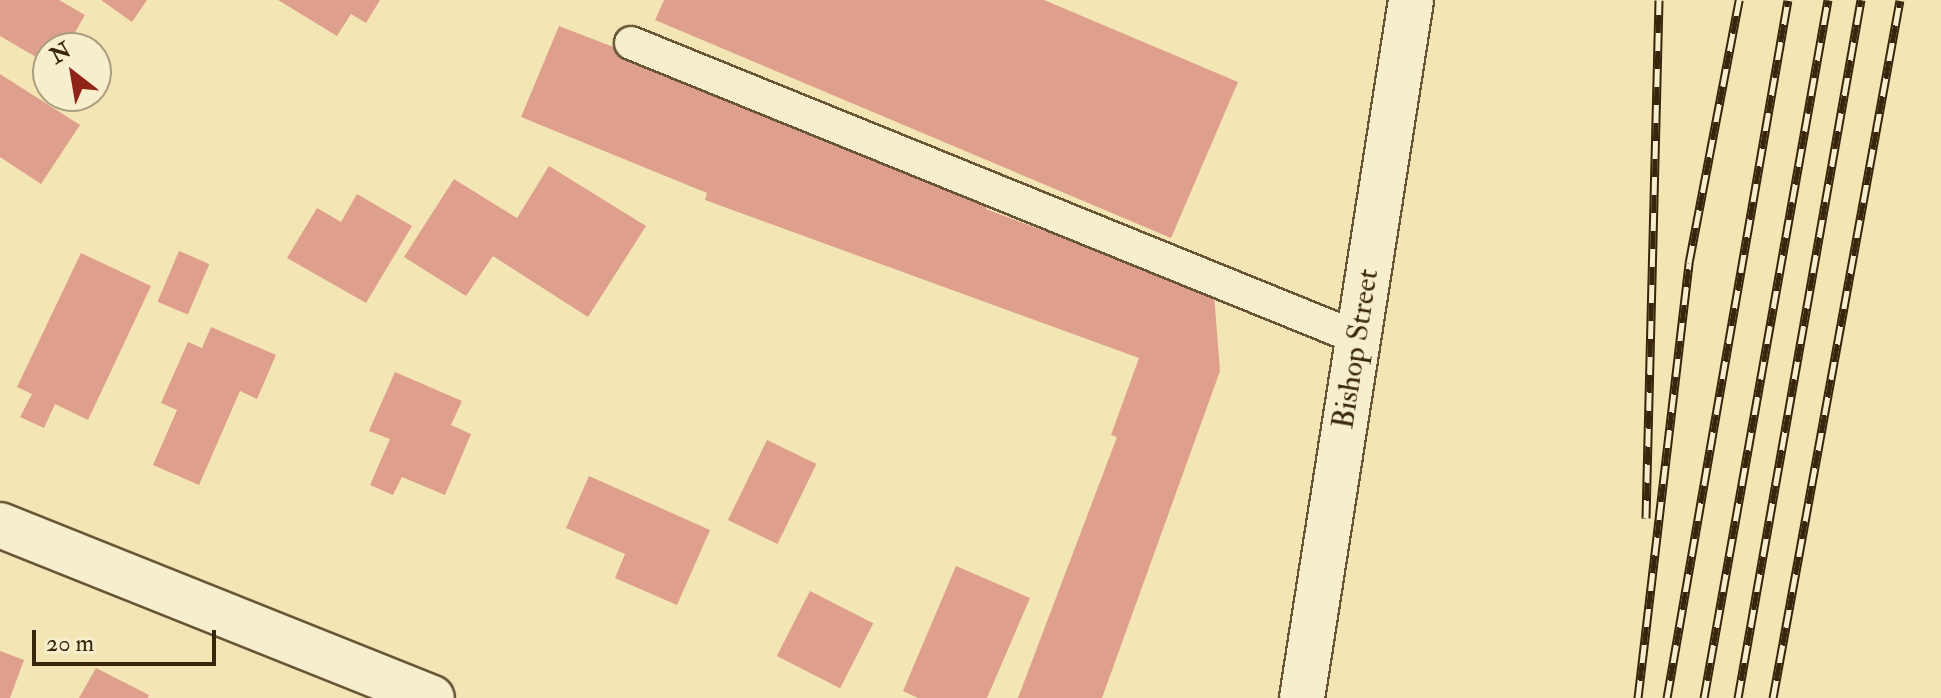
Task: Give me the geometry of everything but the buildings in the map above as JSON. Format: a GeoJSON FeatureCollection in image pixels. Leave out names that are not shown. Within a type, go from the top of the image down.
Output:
{"type":"FeatureCollection","features":[{"type":"Feature","properties":{"kind":"street","name":"Bishop Street"},"geometry":{"type":"LineString","coordinates":[[1302,698],[1411,0]]}},
{"type":"Feature","properties":{"kind":"street"},"geometry":{"type":"LineString","coordinates":[[0,525],[432,698]]}},
{"type":"Feature","properties":{"kind":"lane"},"geometry":{"type":"LineString","coordinates":[[631,43],[1358,338]]}},
{"type":"Feature","properties":{"kind":"railway"},"geometry":{"type":"LineString","coordinates":[[1646,518],[1659,0]]}},
{"type":"Feature","properties":{"kind":"railway"},"geometry":{"type":"LineString","coordinates":[[1638,698],[1689,263],[1739,0]]}},
{"type":"Feature","properties":{"kind":"railway"},"geometry":{"type":"LineString","coordinates":[[1667,698],[1788,0]]}},
{"type":"Feature","properties":{"kind":"railway"},"geometry":{"type":"LineString","coordinates":[[1704,698],[1828,0]]}},
{"type":"Feature","properties":{"kind":"railway"},"geometry":{"type":"LineString","coordinates":[[1738,698],[1861,0]]}},
{"type":"Feature","properties":{"kind":"railway"},"geometry":{"type":"LineString","coordinates":[[1773,698],[1900,0]]}}]}
